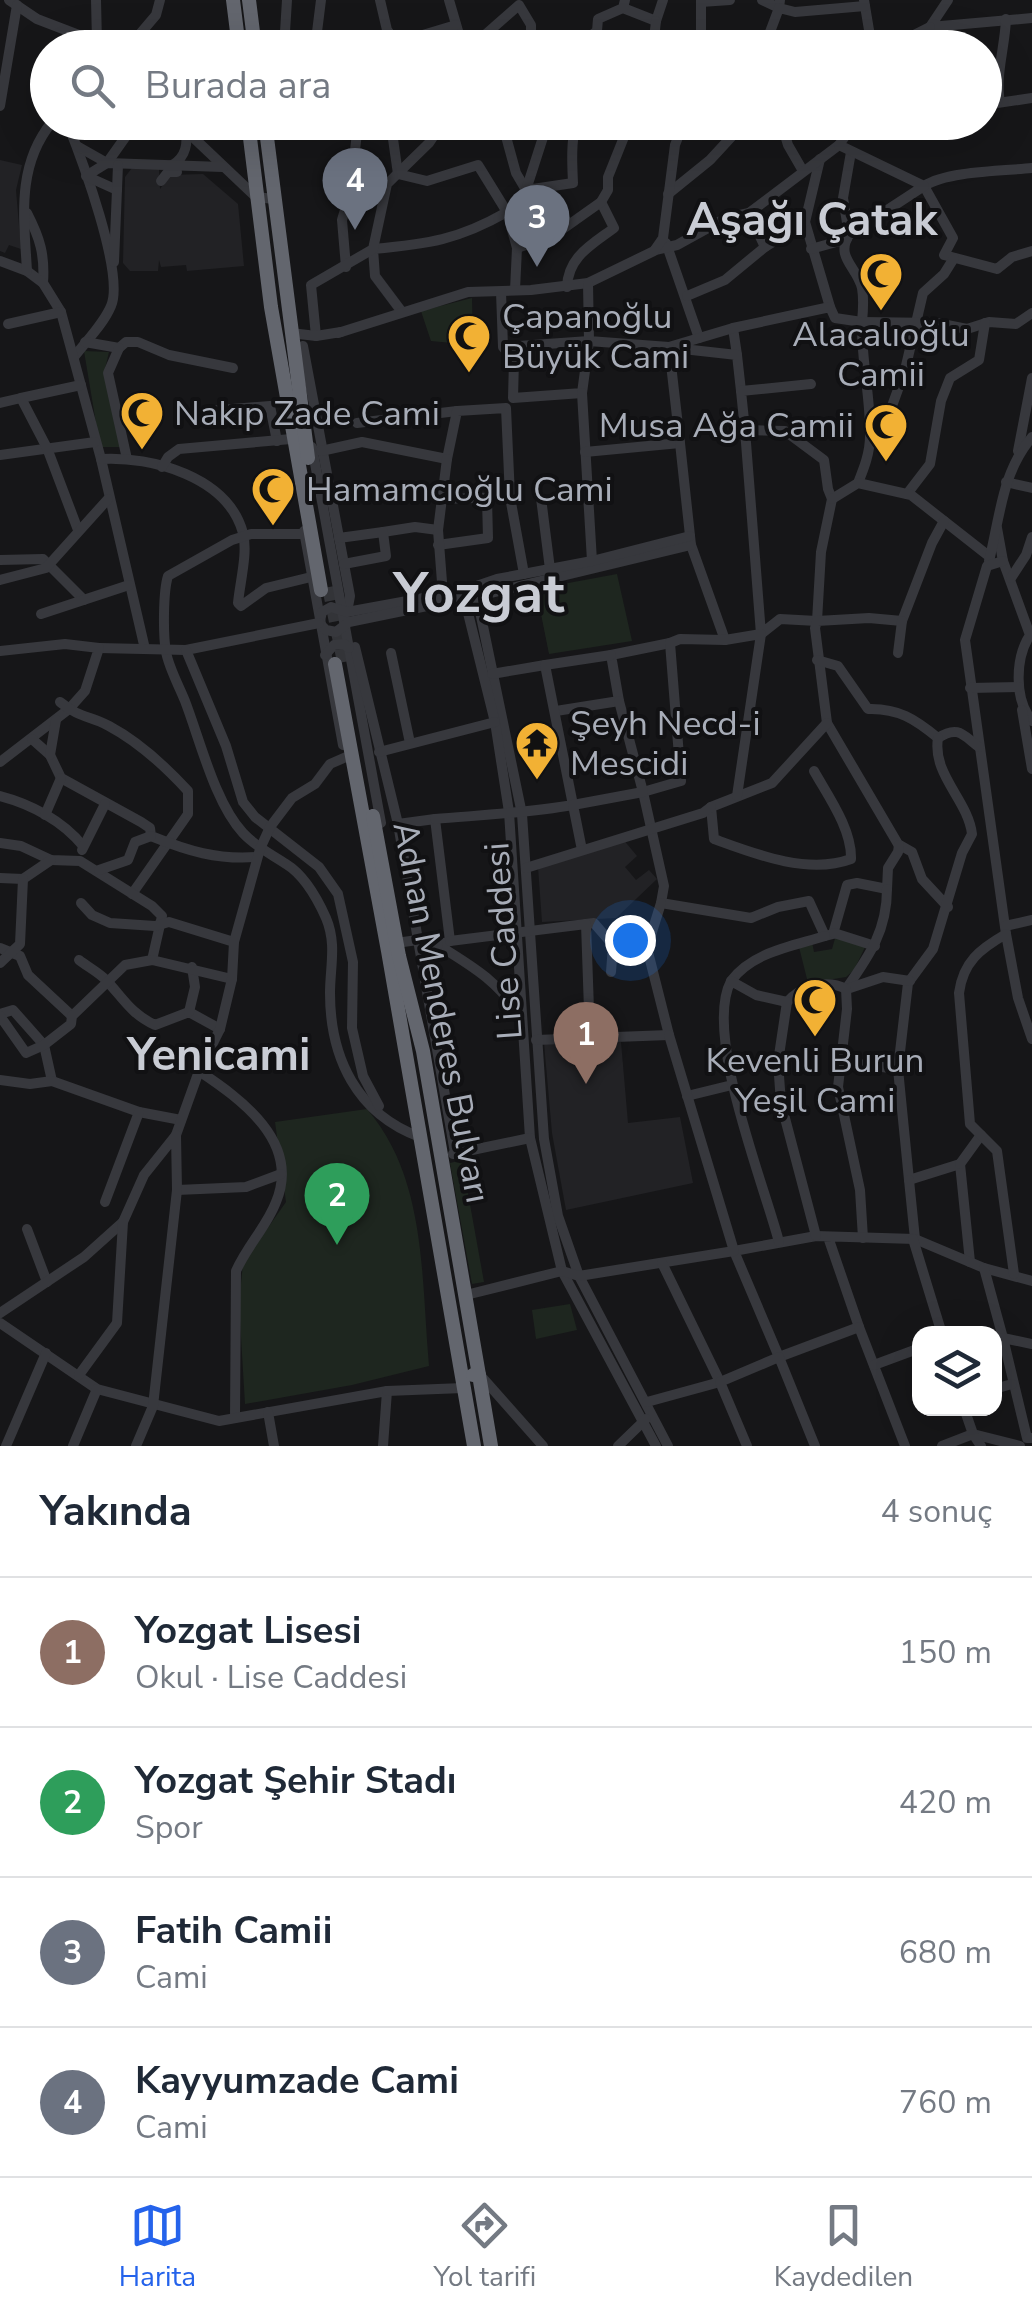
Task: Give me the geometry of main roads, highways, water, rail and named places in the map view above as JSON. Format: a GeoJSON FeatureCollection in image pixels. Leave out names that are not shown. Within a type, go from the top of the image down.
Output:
{"type":"FeatureCollection","features":[{"type":"Feature","properties":{"kind":"highway"},"geometry":{"type":"LineString","coordinates":[[233,0],[237,30]]}},
{"type":"Feature","properties":{"kind":"highway"},"geometry":{"type":"LineString","coordinates":[[250,0],[254,30]]}},
{"type":"Feature","properties":{"kind":"highway"},"geometry":{"type":"LineString","coordinates":[[250,140],[271,307],[325,590],[267,140]]}},
{"type":"Feature","properties":{"kind":"highway","name":"Adnan Menderes Bulvarı"},"geometry":{"type":"LineString","coordinates":[[474,1446],[338,657],[400,956],[448,1155],[466,1295],[480,1374],[488,1393],[491,1446]]}},
{"type":"Feature","properties":{"kind":"highway"},"geometry":{"type":"LineString","coordinates":[[463,1388],[480,1374]]}},
{"type":"Feature","properties":{"kind":"highway"},"geometry":{"type":"LineString","coordinates":[[463,1388],[488,1393]]}},
{"type":"Feature","properties":{"kind":"tunnel"},"geometry":{"type":"LineString","coordinates":[[329,587],[344,662]]}},
{"type":"Feature","properties":{"kind":"place","name":"Kayyumzade Cami"},"geometry":{"type":"Point","coordinates":[355,230]}},
{"type":"Feature","properties":{"kind":"place","name":"Fatih Camii"},"geometry":{"type":"Point","coordinates":[537,267]}},
{"type":"Feature","properties":{"kind":"place","name":"Alacalıoğlu Camii"},"geometry":{"type":"Point","coordinates":[881,312]}},
{"type":"Feature","properties":{"kind":"place","name":"Çapanoğlu Büyük Cami"},"geometry":{"type":"Point","coordinates":[469,374]}},
{"type":"Feature","properties":{"kind":"place","name":"Nakıp Zade Cami"},"geometry":{"type":"Point","coordinates":[142,451]}},
{"type":"Feature","properties":{"kind":"place","name":"Musa Ağa Camii"},"geometry":{"type":"Point","coordinates":[886,463]}},
{"type":"Feature","properties":{"kind":"place","name":"Hamamcıoğlu Cami"},"geometry":{"type":"Point","coordinates":[273,527]}},
{"type":"Feature","properties":{"kind":"place","name":"Şeyh Necd-i Mescidi"},"geometry":{"type":"Point","coordinates":[537,781]}},
{"type":"Feature","properties":{"kind":"place","name":"Kevenli Burun Yeşil Cami"},"geometry":{"type":"Point","coordinates":[815,1038]}},
{"type":"Feature","properties":{"kind":"place","name":"Yozgat Lisesi"},"geometry":{"type":"Point","coordinates":[586,1084]}},
{"type":"Feature","properties":{"kind":"place","name":"Yozgat Şehir Stadı"},"geometry":{"type":"Point","coordinates":[337,1245]}},
{"type":"Feature","properties":{"kind":"district","name":"Aşağı Çatak"},"geometry":{"type":"Point","coordinates":[812,219]}},
{"type":"Feature","properties":{"kind":"district","name":"Yozgat"},"geometry":{"type":"Point","coordinates":[479,593]}},
{"type":"Feature","properties":{"kind":"district","name":"Yenicami"},"geometry":{"type":"Point","coordinates":[219,1054]}}]}
